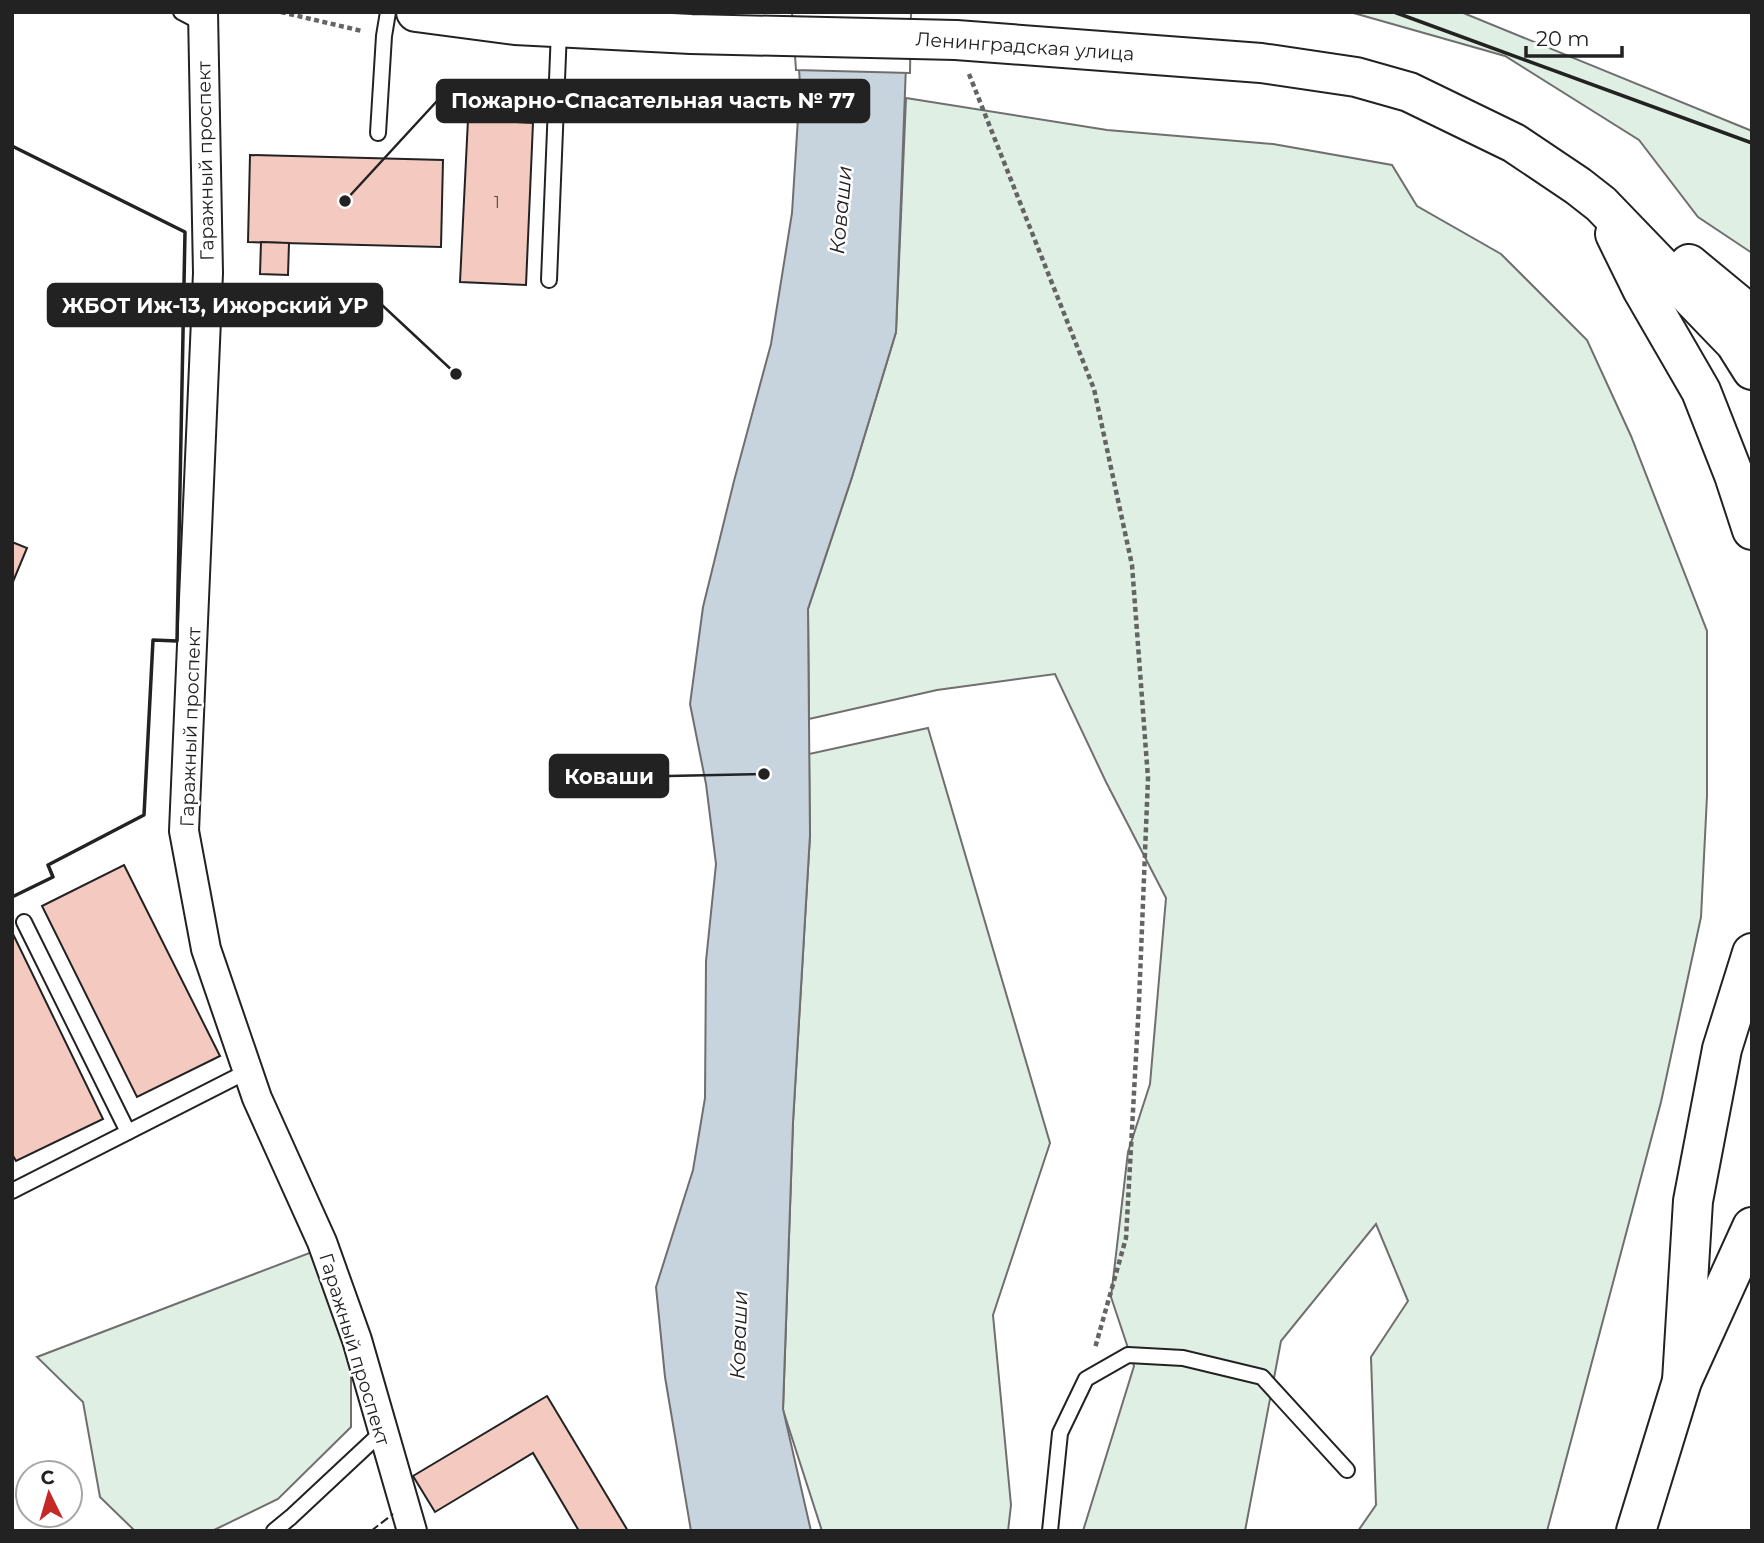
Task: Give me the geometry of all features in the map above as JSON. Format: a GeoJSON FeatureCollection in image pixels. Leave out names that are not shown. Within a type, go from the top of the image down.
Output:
{"type":"FeatureCollection","features":[{"type":"Feature","properties":{"kind":"main road","name":"Ленинградская улица"},"geometry":{"type":"LineString","coordinates":[[416,12],[515,25],[961,53],[1261,63],[1356,77],[1409,92],[1514,143],[1601,204]]}},
{"type":"Feature","properties":{"kind":"main road"},"geometry":{"type":"LineString","coordinates":[[1601,204],[1660,238],[1752,316]]}},
{"type":"Feature","properties":{"kind":"main road"},"geometry":{"type":"LineString","coordinates":[[1601,204],[1735,343],[1752,370]]}},
{"type":"Feature","properties":{"kind":"main road"},"geometry":{"type":"LineString","coordinates":[[1601,204],[1642,289],[1701,391],[1752,530]]}},
{"type":"Feature","properties":{"kind":"main road"},"geometry":{"type":"LineString","coordinates":[[1682,1381],[1693,1201],[1722,1049],[1752,953]]}},
{"type":"Feature","properties":{"kind":"main road"},"geometry":{"type":"LineString","coordinates":[[1636,1531],[1682,1381],[1752,1227]]}},
{"type":"Feature","properties":{"kind":"street","name":"Гаражный проспект"},"geometry":{"type":"LineString","coordinates":[[195,16],[208,273],[184,831],[206,949],[257,1098],[322,1242],[356,1340],[412,1531]]}},
{"type":"Feature","properties":{"kind":"lane"},"geometry":{"type":"LineString","coordinates":[[378,133],[388,12]]}},
{"type":"Feature","properties":{"kind":"lane"},"geometry":{"type":"LineString","coordinates":[[549,280],[559,27]]}},
{"type":"Feature","properties":{"kind":"lane"},"geometry":{"type":"LineString","coordinates":[[24,922],[128,1132]]}},
{"type":"Feature","properties":{"kind":"lane"},"geometry":{"type":"LineString","coordinates":[[12,1191],[248,1071]]}},
{"type":"Feature","properties":{"kind":"lane"},"geometry":{"type":"LineString","coordinates":[[1050,1531],[1060,1433],[1086,1379],[1128,1355],[1183,1358],[1262,1377],[1347,1471]]}},
{"type":"Feature","properties":{"kind":"lane"},"geometry":{"type":"LineString","coordinates":[[274,1531],[382,1432]]}},
{"type":"Feature","properties":{"kind":"path"},"geometry":{"type":"LineString","coordinates":[[961,53],[1094,388],[1132,565],[1148,778],[1126,1238],[1086,1379]]}},
{"type":"Feature","properties":{"kind":"green space"},"geometry":{"type":"Polygon","coordinates":[[[1350,12],[1461,12],[1752,131],[1752,253],[1698,217],[1639,140],[1505,56],[1350,12]]]}},
{"type":"Feature","properties":{"kind":"green space"},"geometry":{"type":"Polygon","coordinates":[[[906,98],[1107,130],[1273,144],[1392,165],[1417,206],[1501,254],[1587,340],[1631,436],[1707,631],[1707,796],[1701,917],[1661,1102],[1547,1531],[1358,1531],[1376,1505],[1371,1357],[1408,1301],[1376,1224],[1281,1341],[1245,1531],[1083,1531],[1134,1366],[1111,1297],[1128,1152],[1150,1084],[1166,898],[1106,782],[1055,674],[937,690],[809,719],[808,609],[896,332],[906,98]]]}},
{"type":"Feature","properties":{"kind":"green space"},"geometry":{"type":"Polygon","coordinates":[[[928,728],[1050,1143],[993,1315],[1011,1505],[1008,1531],[822,1531],[783,1410],[793,1122],[810,835],[809,754],[928,728]]]}},
{"type":"Feature","properties":{"kind":"green space"},"geometry":{"type":"Polygon","coordinates":[[[312,1252],[351,1361],[351,1427],[278,1499],[212,1531],[135,1531],[100,1497],[83,1402],[37,1357],[312,1252]]]}},
{"type":"Feature","properties":{"kind":"water"},"geometry":{"type":"Polygon","coordinates":[[[796,12],[908,12],[896,332],[808,609],[810,835],[793,1122],[783,1409],[811,1531],[691,1531],[665,1377],[656,1287],[693,1170],[705,1098],[706,961],[716,864],[706,784],[690,704],[703,607],[771,344],[792,213],[800,86],[796,12]]]}},
{"type":"Feature","properties":{"kind":"pier"},"geometry":{"type":"Polygon","coordinates":[[[792,12],[911,12],[910,73],[796,70],[792,12]]]}},
{"type":"Feature","properties":{"kind":"building"},"geometry":{"type":"Polygon","coordinates":[[[468,119],[533,123],[526,285],[460,282],[468,119]]]}},
{"type":"Feature","properties":{"kind":"building"},"geometry":{"type":"Polygon","coordinates":[[[250,155],[443,160],[441,247],[248,242],[250,155]]]}},
{"type":"Feature","properties":{"kind":"building"},"geometry":{"type":"Polygon","coordinates":[[[261,242],[289,243],[288,275],[260,274],[261,242]]]}},
{"type":"Feature","properties":{"kind":"building"},"geometry":{"type":"Polygon","coordinates":[[[12,542],[27,548],[12,584],[12,542]]]}},
{"type":"Feature","properties":{"kind":"building"},"geometry":{"type":"Polygon","coordinates":[[[124,865],[220,1056],[137,1097],[42,906],[124,865]]]}},
{"type":"Feature","properties":{"kind":"building"},"geometry":{"type":"Polygon","coordinates":[[[12,932],[103,1119],[16,1161],[12,1154],[12,932]]]}},
{"type":"Feature","properties":{"kind":"building"},"geometry":{"type":"Polygon","coordinates":[[[547,1396],[628,1531],[579,1531],[533,1453],[435,1512],[413,1476],[547,1396]]]}},
{"type":"Feature","properties":{"kind":"fence"},"geometry":{"type":"LineString","coordinates":[[371,1531],[393,1514]]}},
{"type":"Feature","properties":{"kind":"wall"},"geometry":{"type":"LineString","coordinates":[[1394,12],[1752,143]]}},
{"type":"Feature","properties":{"kind":"wall"},"geometry":{"type":"LineString","coordinates":[[12,146],[185,232],[177,641],[153,640],[144,815],[48,865],[53,877],[12,897]]}},
{"type":"Feature","properties":{"kind":"place","name":"Пожарно-Спасательная часть № 77"},"geometry":{"type":"Point","coordinates":[345,201]}},
{"type":"Feature","properties":{"kind":"place","name":"ЖБОТ Иж-13, Ижорский УР"},"geometry":{"type":"Point","coordinates":[456,374]}},
{"type":"Feature","properties":{"kind":"place","name":"Коваши"},"geometry":{"type":"Point","coordinates":[764,774]}}]}
